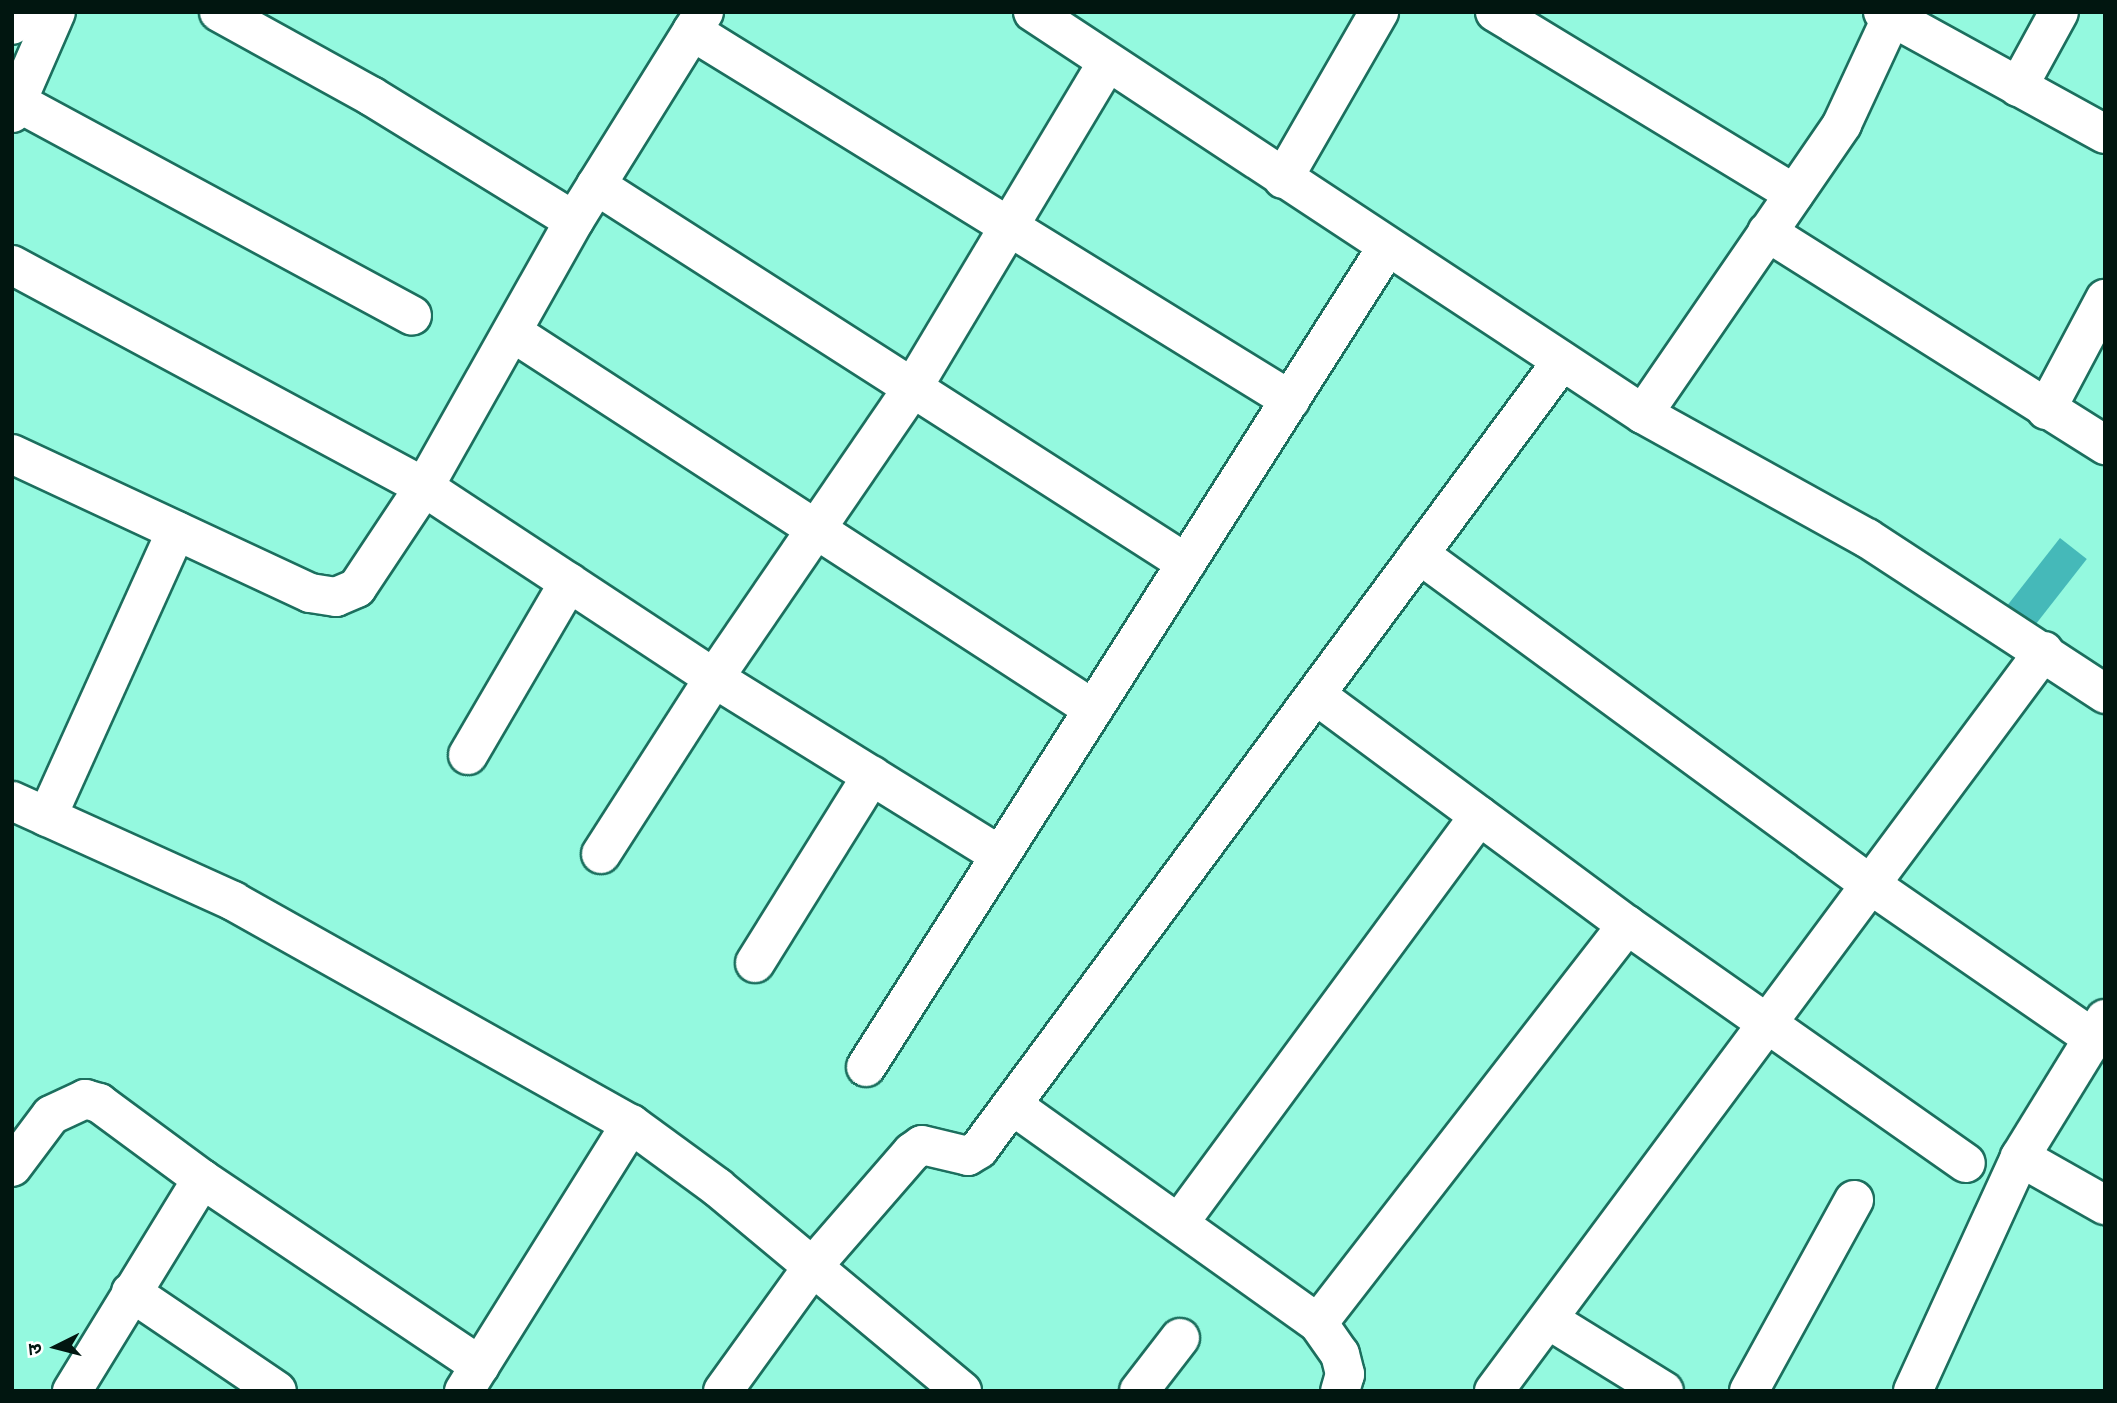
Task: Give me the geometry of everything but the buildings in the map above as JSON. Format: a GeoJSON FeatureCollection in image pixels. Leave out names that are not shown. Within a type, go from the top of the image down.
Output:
{"type":"FeatureCollection","features":[{"type":"Feature","properties":{"kind":"street"},"geometry":{"type":"LineString","coordinates":[[12,25],[18,12]]}},
{"type":"Feature","properties":{"kind":"street"},"geometry":{"type":"LineString","coordinates":[[56,12],[15,107],[412,316]]}},
{"type":"Feature","properties":{"kind":"street"},"geometry":{"type":"LineString","coordinates":[[219,12],[372,96],[574,221]]}},
{"type":"Feature","properties":{"kind":"street"},"geometry":{"type":"LineString","coordinates":[[1034,12],[1107,63],[1643,414],[1867,538],[2044,651],[2105,694]]}},
{"type":"Feature","properties":{"kind":"street"},"geometry":{"type":"LineString","coordinates":[[1283,179],[1379,12]]}},
{"type":"Feature","properties":{"kind":"street"},"geometry":{"type":"LineString","coordinates":[[1495,12],[1794,194]]}},
{"type":"Feature","properties":{"kind":"street"},"geometry":{"type":"LineString","coordinates":[[2018,87],[2059,12]]}},
{"type":"Feature","properties":{"kind":"street"},"geometry":{"type":"LineString","coordinates":[[1643,414],[1842,124],[1890,14],[2105,134]]}},
{"type":"Feature","properties":{"kind":"street"},"geometry":{"type":"LineString","coordinates":[[12,454],[310,593],[336,597],[357,588],[424,487],[574,221],[698,22],[1008,227],[1290,400]]}},
{"type":"Feature","properties":{"kind":"street"},"geometry":{"type":"LineString","coordinates":[[601,854],[714,678],[913,387],[1107,63]]}},
{"type":"Feature","properties":{"kind":"street"},"geometry":{"type":"LineString","coordinates":[[596,185],[1186,564]]}},
{"type":"Feature","properties":{"kind":"street"},"geometry":{"type":"LineString","coordinates":[[1767,232],[2105,445]]}},
{"type":"Feature","properties":{"kind":"street"},"geometry":{"type":"LineString","coordinates":[[866,1067],[1387,247]]}},
{"type":"Feature","properties":{"kind":"street"},"geometry":{"type":"LineString","coordinates":[[12,265],[424,487],[714,678],[1000,855]]}},
{"type":"Feature","properties":{"kind":"street"},"geometry":{"type":"LineString","coordinates":[[2046,410],[2105,299]]}},
{"type":"Feature","properties":{"kind":"street"},"geometry":{"type":"LineString","coordinates":[[512,332],[1093,709]]}},
{"type":"Feature","properties":{"kind":"street"},"geometry":{"type":"LineString","coordinates":[[723,1391],[813,1266],[912,1152],[935,1145],[968,1156],[979,1149],[1562,361]]}},
{"type":"Feature","properties":{"kind":"street"},"geometry":{"type":"LineString","coordinates":[[47,817],[176,531]]}},
{"type":"Feature","properties":{"kind":"street"},"geometry":{"type":"LineString","coordinates":[[1419,554],[1871,885],[2099,1028],[2020,1157],[1913,1391]]}},
{"type":"Feature","properties":{"kind":"street"},"geometry":{"type":"LineString","coordinates":[[468,755],[569,582]]}},
{"type":"Feature","properties":{"kind":"street"},"geometry":{"type":"LineString","coordinates":[[1494,1391],[2044,651]]}},
{"type":"Feature","properties":{"kind":"street"},"geometry":{"type":"LineString","coordinates":[[1316,695],[1627,925],[1966,1163]]}},
{"type":"Feature","properties":{"kind":"street"},"geometry":{"type":"LineString","coordinates":[[755,963],[872,775]]}},
{"type":"Feature","properties":{"kind":"street"},"geometry":{"type":"LineString","coordinates":[[12,801],[233,901],[631,1124],[813,1266],[962,1391]]}},
{"type":"Feature","properties":{"kind":"street"},"geometry":{"type":"LineString","coordinates":[[1179,1223],[1479,816]]}},
{"type":"Feature","properties":{"kind":"street"},"geometry":{"type":"LineString","coordinates":[[1318,1323],[1627,925]]}},
{"type":"Feature","properties":{"kind":"street"},"geometry":{"type":"LineString","coordinates":[[12,1167],[51,1115],[85,1099],[99,1103],[472,1378],[631,1124]]}},
{"type":"Feature","properties":{"kind":"street"},"geometry":{"type":"LineString","coordinates":[[1012,1105],[1318,1323],[1339,1354],[1345,1374],[1340,1391]]}},
{"type":"Feature","properties":{"kind":"street"},"geometry":{"type":"LineString","coordinates":[[2020,1157],[2105,1205]]}},
{"type":"Feature","properties":{"kind":"street"},"geometry":{"type":"LineString","coordinates":[[72,1391],[202,1179]]}},
{"type":"Feature","properties":{"kind":"street"},"geometry":{"type":"LineString","coordinates":[[1749,1391],[1854,1200]]}},
{"type":"Feature","properties":{"kind":"street"},"geometry":{"type":"LineString","coordinates":[[131,1292],[276,1391]]}},
{"type":"Feature","properties":{"kind":"street"},"geometry":{"type":"LineString","coordinates":[[1549,1320],[1664,1391]]}},
{"type":"Feature","properties":{"kind":"street"},"geometry":{"type":"LineString","coordinates":[[1139,1391],[1180,1338]]}}]}
